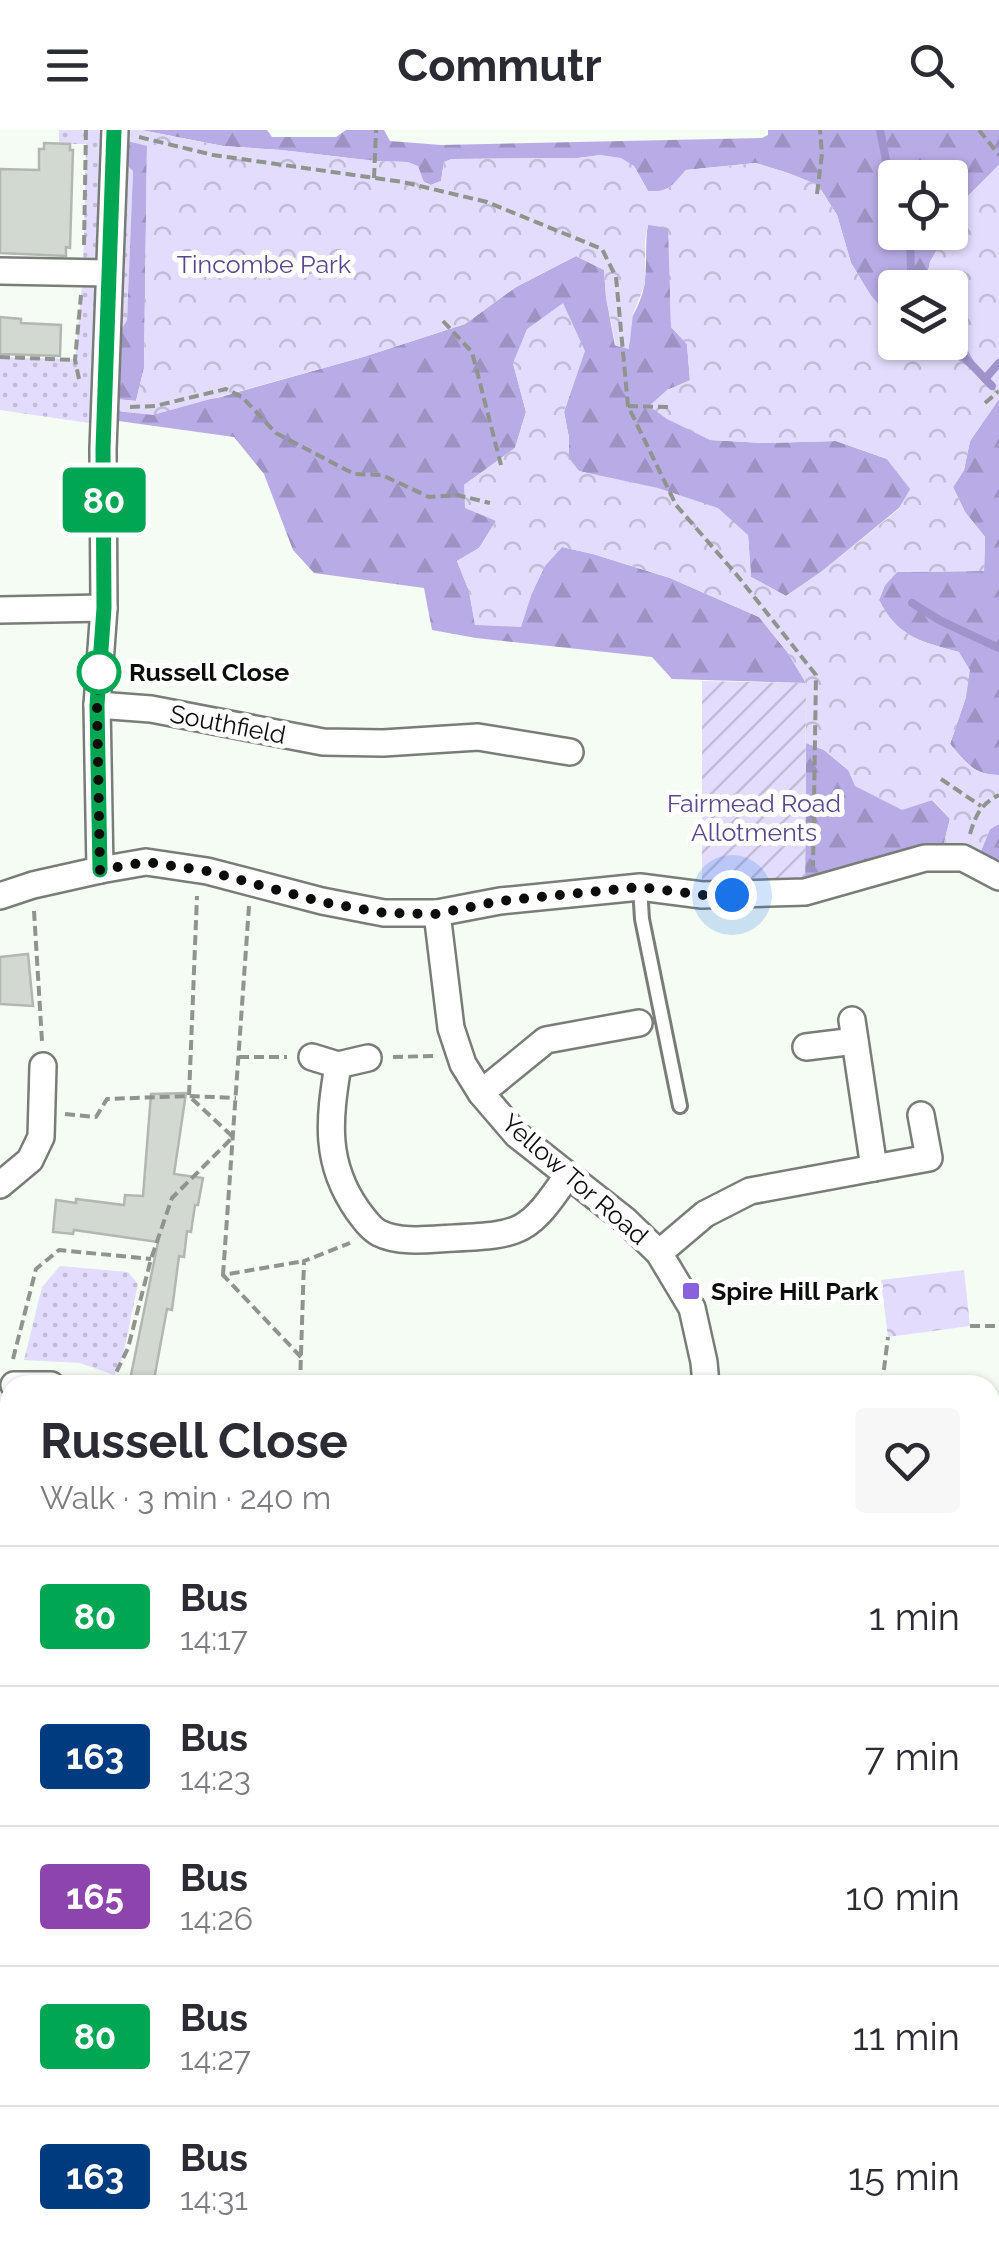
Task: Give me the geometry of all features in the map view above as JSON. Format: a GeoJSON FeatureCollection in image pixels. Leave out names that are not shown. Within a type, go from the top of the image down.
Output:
{"type":"FeatureCollection","features":[{"type":"Feature","properties":{"kind":"street"},"geometry":{"type":"LineString","coordinates":[[100,870],[97,705],[104,608],[105,405],[96,273],[114,131]]}},
{"type":"Feature","properties":{"kind":"street"},"geometry":{"type":"LineString","coordinates":[[0,271],[96,273]]}},
{"type":"Feature","properties":{"kind":"street"},"geometry":{"type":"LineString","coordinates":[[0,610],[104,608]]}},
{"type":"Feature","properties":{"kind":"street","name":"Southfield"},"geometry":{"type":"LineString","coordinates":[[97,705],[151,709],[323,742],[478,737],[570,752]]}},
{"type":"Feature","properties":{"kind":"street"},"geometry":{"type":"LineString","coordinates":[[0,896],[32,885],[146,862],[251,881],[322,902],[384,913],[436,914],[500,901],[640,887],[702,895],[813,890],[925,858],[964,858],[999,877]]}},
{"type":"Feature","properties":{"kind":"street","name":"Yellow Tor Road"},"geometry":{"type":"LineString","coordinates":[[436,914],[451,1028],[463,1064],[481,1093],[517,1135],[625,1220],[659,1253],[692,1308],[705,1375]]}},
{"type":"Feature","properties":{"kind":"street"},"geometry":{"type":"LineString","coordinates":[[481,1093],[546,1040],[639,1023]]}},
{"type":"Feature","properties":{"kind":"street"},"geometry":{"type":"LineString","coordinates":[[806,1047],[853,1030],[874,1168]]}},
{"type":"Feature","properties":{"kind":"street"},"geometry":{"type":"LineString","coordinates":[[312,1056],[338,1065],[368,1058]]}},
{"type":"Feature","properties":{"kind":"street"},"geometry":{"type":"LineString","coordinates":[[338,1065],[330,1125],[334,1160],[344,1191],[378,1233],[405,1239],[498,1236],[519,1230],[548,1204],[567,1176]]}},
{"type":"Feature","properties":{"kind":"street"},"geometry":{"type":"LineString","coordinates":[[0,1185],[30,1160],[41,1137],[43,1066]]}},
{"type":"Feature","properties":{"kind":"street"},"geometry":{"type":"LineString","coordinates":[[659,1253],[705,1214],[750,1191],[929,1158],[922,1115]]}},
{"type":"Feature","properties":{"kind":"lane"},"geometry":{"type":"LineString","coordinates":[[640,887],[642,919],[680,1106]]}},
{"type":"Feature","properties":{"kind":"path"},"geometry":{"type":"LineString","coordinates":[[86,130],[96,273]]}},
{"type":"Feature","properties":{"kind":"path"},"geometry":{"type":"LineString","coordinates":[[374,178],[376,130]]}},
{"type":"Feature","properties":{"kind":"path"},"geometry":{"type":"LineString","coordinates":[[817,194],[822,154],[820,130]]}},
{"type":"Feature","properties":{"kind":"path"},"geometry":{"type":"LineString","coordinates":[[979,130],[999,155]]}},
{"type":"Feature","properties":{"kind":"path"},"geometry":{"type":"LineString","coordinates":[[114,131],[213,155],[404,182],[487,202],[602,250],[616,277],[628,406],[676,505],[816,675],[813,890]]}},
{"type":"Feature","properties":{"kind":"path"},"geometry":{"type":"LineString","coordinates":[[443,320],[472,352],[501,465]]}},
{"type":"Feature","properties":{"kind":"path"},"geometry":{"type":"LineString","coordinates":[[0,357],[75,360]]}},
{"type":"Feature","properties":{"kind":"path"},"geometry":{"type":"LineString","coordinates":[[105,405],[154,406],[226,390],[242,397],[276,433],[354,474],[382,474],[430,496],[457,495],[490,502]]}},
{"type":"Feature","properties":{"kind":"path"},"geometry":{"type":"LineString","coordinates":[[985,402],[999,391]]}},
{"type":"Feature","properties":{"kind":"path"},"geometry":{"type":"LineString","coordinates":[[628,406],[668,407]]}},
{"type":"Feature","properties":{"kind":"path"},"geometry":{"type":"LineString","coordinates":[[941,779],[981,806]]}},
{"type":"Feature","properties":{"kind":"path"},"geometry":{"type":"LineString","coordinates":[[964,858],[981,806],[999,795]]}},
{"type":"Feature","properties":{"kind":"path"},"geometry":{"type":"LineString","coordinates":[[251,881],[224,1275],[301,1357]]}},
{"type":"Feature","properties":{"kind":"path"},"geometry":{"type":"LineString","coordinates":[[32,885],[43,1066]]}},
{"type":"Feature","properties":{"kind":"path"},"geometry":{"type":"LineString","coordinates":[[197,908],[189,1096],[233,1137]]}},
{"type":"Feature","properties":{"kind":"path"},"geometry":{"type":"LineString","coordinates":[[368,1058],[460,1054]]}},
{"type":"Feature","properties":{"kind":"path"},"geometry":{"type":"LineString","coordinates":[[239,1056],[312,1056]]}},
{"type":"Feature","properties":{"kind":"path"},"geometry":{"type":"LineString","coordinates":[[42,1112],[96,1117],[108,1099],[236,1098]]}},
{"type":"Feature","properties":{"kind":"path"},"geometry":{"type":"LineString","coordinates":[[115,1375],[128,1348],[172,1198],[233,1137]]}},
{"type":"Feature","properties":{"kind":"path"},"geometry":{"type":"LineString","coordinates":[[224,1275],[304,1261],[378,1233]]}},
{"type":"Feature","properties":{"kind":"path"},"geometry":{"type":"LineString","coordinates":[[10,1375],[36,1269],[59,1250],[151,1259]]}},
{"type":"Feature","properties":{"kind":"path"},"geometry":{"type":"LineString","coordinates":[[300,1375],[304,1261]]}},
{"type":"Feature","properties":{"kind":"path"},"geometry":{"type":"LineString","coordinates":[[970,1326],[999,1326]]}},
{"type":"Feature","properties":{"kind":"path"},"geometry":{"type":"LineString","coordinates":[[883,1375],[888,1337]]}},
{"type":"Feature","properties":{"kind":"green space"},"geometry":{"type":"Polygon","coordinates":[[[59,130],[115,130],[114,152],[133,170],[127,320],[106,356],[92,433],[89,423],[0,410],[0,357],[75,359],[83,273],[86,144],[59,144],[59,130]]]}},
{"type":"Feature","properties":{"kind":"green space","name":"Tincombe Park"},"geometry":{"type":"Polygon","coordinates":[[[115,130],[141,130],[223,146],[408,162],[418,166],[424,182],[431,185],[441,181],[444,162],[452,159],[601,155],[621,158],[634,166],[648,191],[670,187],[686,170],[756,163],[818,185],[837,215],[851,263],[878,304],[878,360],[958,360],[968,367],[974,361],[968,350],[968,270],[928,270],[937,250],[968,250],[968,196],[999,165],[999,399],[970,441],[964,470],[953,487],[965,512],[985,537],[984,571],[897,572],[885,585],[879,600],[902,630],[922,641],[959,652],[970,670],[966,697],[950,744],[976,770],[999,775],[999,824],[990,829],[976,863],[940,858],[950,819],[933,800],[902,810],[855,786],[848,770],[824,750],[806,743],[806,683],[759,617],[670,578],[562,547],[545,566],[521,627],[475,625],[469,591],[457,561],[479,548],[496,521],[465,508],[464,485],[515,448],[526,412],[513,363],[527,329],[563,303],[585,351],[564,412],[569,458],[579,471],[658,488],[718,508],[748,535],[751,577],[786,596],[899,509],[910,489],[887,459],[836,441],[710,440],[649,406],[667,390],[690,380],[687,344],[671,327],[668,228],[648,225],[645,284],[633,314],[629,349],[616,346],[604,270],[576,256],[516,287],[465,324],[363,357],[153,415],[105,410],[105,398],[136,401],[144,368],[147,146],[115,138],[115,130]]]}},
{"type":"Feature","properties":{"kind":"green space"},"geometry":{"type":"Polygon","coordinates":[[[141,130],[267,130],[272,137],[336,137],[346,130],[384,130],[390,141],[441,145],[762,138],[768,130],[999,130],[999,165],[968,196],[968,160],[878,160],[878,250],[937,250],[928,270],[878,270],[878,304],[851,263],[837,215],[818,185],[756,163],[686,170],[670,187],[648,191],[634,166],[601,155],[452,159],[444,162],[441,181],[431,185],[408,162],[223,146],[141,130]]]}},
{"type":"Feature","properties":{"kind":"green space"},"geometry":{"type":"Polygon","coordinates":[[[115,138],[147,145],[144,368],[136,401],[105,398],[106,356],[127,320],[133,171],[114,152],[115,138]]]}},
{"type":"Feature","properties":{"kind":"green space"},"geometry":{"type":"Polygon","coordinates":[[[648,224],[669,228],[671,327],[687,344],[690,381],[667,390],[710,440],[836,441],[887,459],[911,489],[899,508],[786,596],[751,577],[748,535],[579,471],[568,458],[564,412],[584,351],[513,363],[526,412],[515,448],[464,485],[496,521],[479,548],[457,561],[469,591],[475,624],[532,593],[545,565],[562,547],[670,578],[759,617],[806,683],[672,679],[652,657],[432,630],[424,588],[314,573],[293,550],[264,474],[234,437],[104,419],[105,410],[217,398],[465,324],[516,287],[576,256],[604,270],[615,346],[644,289],[648,224]]]}},
{"type":"Feature","properties":{"kind":"green space"},"geometry":{"type":"Polygon","coordinates":[[[968,350],[974,361],[968,367],[958,360],[968,360],[968,350]]]}},
{"type":"Feature","properties":{"kind":"green space"},"geometry":{"type":"Polygon","coordinates":[[[999,399],[999,775],[976,770],[950,744],[966,697],[959,652],[922,641],[902,630],[879,600],[885,585],[897,572],[984,571],[985,537],[965,512],[953,487],[964,470],[970,441],[999,399]]]}},
{"type":"Feature","properties":{"kind":"green space","name":"Fairmead Road Allotments"},"geometry":{"type":"Polygon","coordinates":[[[702,681],[806,683],[805,892],[702,895],[702,681]]]}},
{"type":"Feature","properties":{"kind":"green space"},"geometry":{"type":"Polygon","coordinates":[[[806,743],[824,750],[848,770],[932,800],[950,819],[940,858],[805,892],[806,743]]]}},
{"type":"Feature","properties":{"kind":"green space"},"geometry":{"type":"Polygon","coordinates":[[[999,824],[999,878],[976,863],[990,829],[999,824]]]}},
{"type":"Feature","properties":{"kind":"green space"},"geometry":{"type":"Polygon","coordinates":[[[60,1266],[128,1272],[138,1284],[123,1356],[114,1375],[80,1363],[24,1360],[42,1287],[60,1266]]]}},
{"type":"Feature","properties":{"kind":"green space"},"geometry":{"type":"Polygon","coordinates":[[[964,1270],[970,1326],[888,1337],[881,1280],[964,1270]]]}},
{"type":"Feature","properties":{"kind":"building"},"geometry":{"type":"Polygon","coordinates":[[[44,143],[70,144],[73,150],[70,248],[66,247],[66,256],[0,253],[0,169],[39,170],[39,149],[44,149],[44,143]]]}},
{"type":"Feature","properties":{"kind":"building"},"geometry":{"type":"Polygon","coordinates":[[[0,317],[21,319],[21,323],[61,325],[60,356],[0,354],[0,317]]]}},
{"type":"Feature","properties":{"kind":"building"},"geometry":{"type":"Polygon","coordinates":[[[28,954],[33,1006],[0,1004],[0,957],[28,954]]]}},
{"type":"Feature","properties":{"kind":"building"},"geometry":{"type":"Polygon","coordinates":[[[186,1093],[174,1174],[203,1178],[191,1232],[187,1231],[184,1257],[179,1256],[172,1310],[167,1309],[155,1375],[131,1375],[158,1242],[74,1230],[73,1234],[53,1232],[56,1200],[124,1205],[125,1195],[143,1196],[151,1094],[186,1093]]]}},
{"type":"Feature","properties":{"kind":"waterway"},"geometry":{"type":"LineString","coordinates":[[880,130],[886,160]]}},
{"type":"Feature","properties":{"kind":"waterway"},"geometry":{"type":"LineString","coordinates":[[910,250],[911,270]]}},
{"type":"Feature","properties":{"kind":"waterway"},"geometry":{"type":"LineString","coordinates":[[967,360],[992,386]]}},
{"type":"Feature","properties":{"kind":"waterway"},"geometry":{"type":"LineString","coordinates":[[985,379],[999,363]]}},
{"type":"Feature","properties":{"kind":"waterway"},"geometry":{"type":"LineString","coordinates":[[912,603],[999,648]]}},
{"type":"Feature","properties":{"kind":"bus line","name":"80"},"geometry":{"type":"LineString","coordinates":[[100,870],[97,705],[104,608],[103,449],[114,130]]}},
{"type":"Feature","properties":{"kind":"place","name":"Russell Close"},"geometry":{"type":"Point","coordinates":[99,672]}},
{"type":"Feature","properties":{"kind":"place","name":"Spire Hill Park"},"geometry":{"type":"Point","coordinates":[691,1291]}},
{"type":"Feature","properties":{"kind":"route"},"geometry":{"type":"LineString","coordinates":[[99,672],[100,870],[146,862],[207,871],[322,902],[384,913],[436,914],[500,901],[640,887],[732,895]]}}]}
